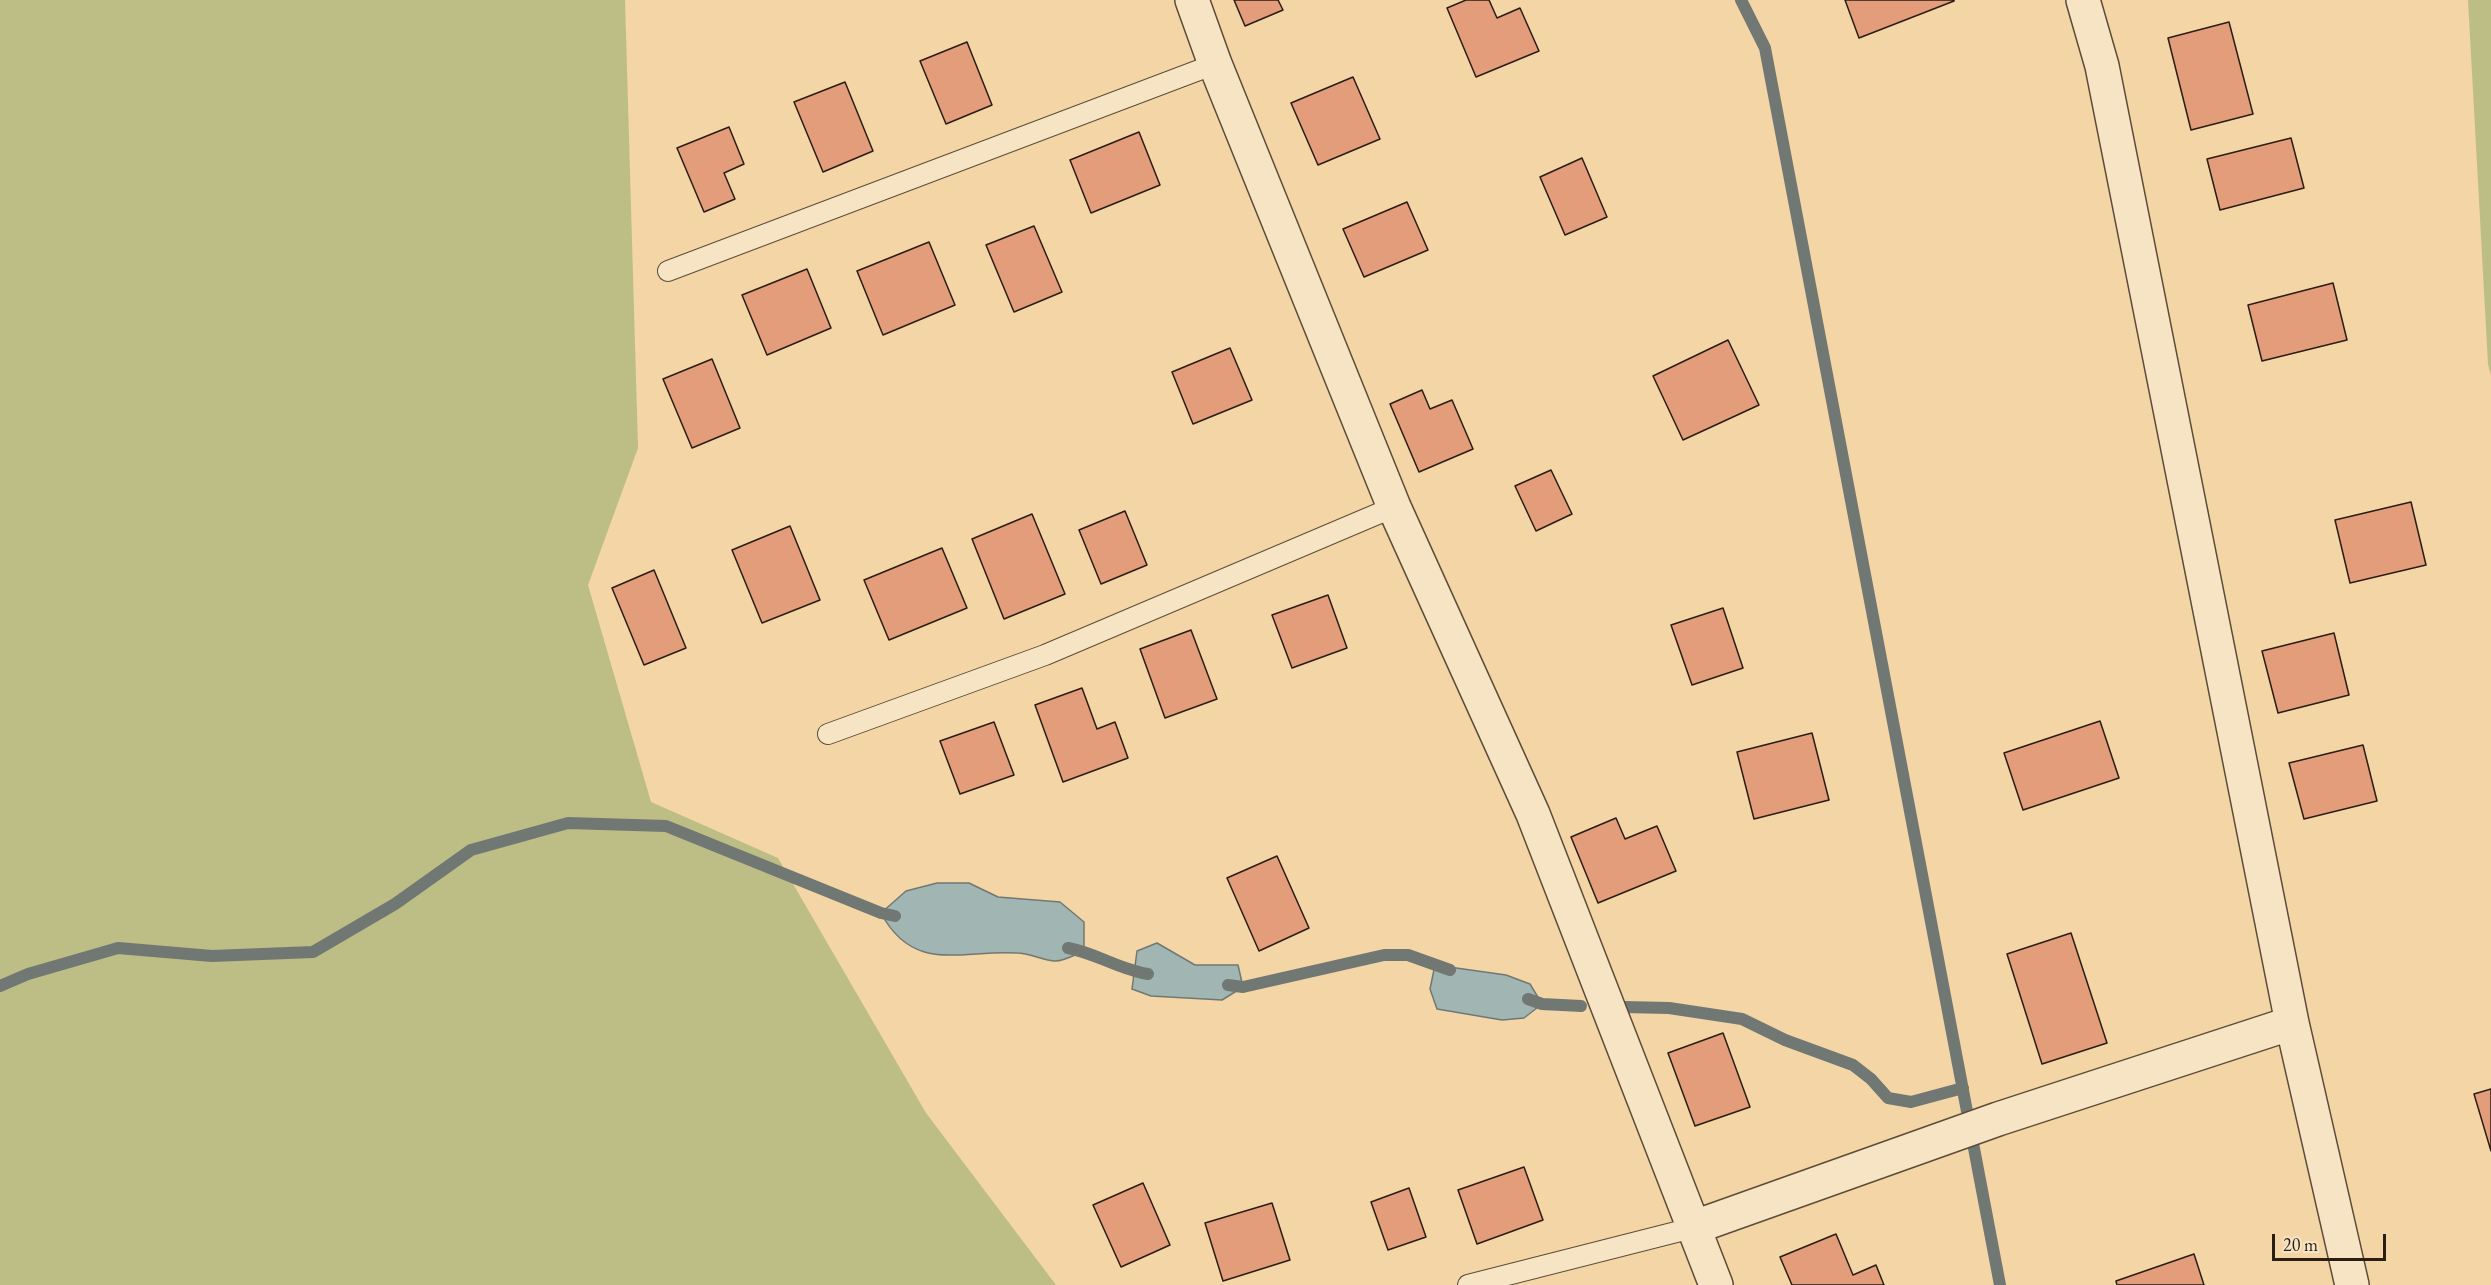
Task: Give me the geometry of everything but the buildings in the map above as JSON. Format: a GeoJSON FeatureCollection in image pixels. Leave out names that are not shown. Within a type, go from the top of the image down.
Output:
{"type":"FeatureCollection","features":[{"type":"Feature","properties":{"kind":"street"},"geometry":{"type":"LineString","coordinates":[[1192,0],[1215,64],[1394,507],[1533,814],[1716,1285]]}},
{"type":"Feature","properties":{"kind":"street"},"geometry":{"type":"LineString","coordinates":[[2083,0],[2102,66],[2292,1023],[2352,1285]]}},
{"type":"Feature","properties":{"kind":"street"},"geometry":{"type":"LineString","coordinates":[[1692,1228],[1998,1119],[2292,1023]]}},
{"type":"Feature","properties":{"kind":"lane"},"geometry":{"type":"LineString","coordinates":[[668,271],[1215,64]]}},
{"type":"Feature","properties":{"kind":"lane"},"geometry":{"type":"LineString","coordinates":[[828,734],[1046,655],[1394,507]]}},
{"type":"Feature","properties":{"kind":"lane"},"geometry":{"type":"LineString","coordinates":[[1468,1285],[1692,1228]]}},
{"type":"Feature","properties":{"kind":"green space"},"geometry":{"type":"Polygon","coordinates":[[[0,0],[625,0],[638,448],[588,585],[651,802],[778,858],[926,1113],[1056,1285],[0,1285],[0,0]]]}},
{"type":"Feature","properties":{"kind":"green space"},"geometry":{"type":"Polygon","coordinates":[[[2468,0],[2491,0],[2491,376],[2488,364],[2468,0]]]}},
{"type":"Feature","properties":{"kind":"shaded area"},"geometry":{"type":"Polygon","coordinates":[[[937,883],[969,883],[998,897],[1060,902],[1084,922],[1084,951],[1058,961],[1017,953],[941,955],[924,952],[909,945],[894,932],[881,913],[906,891],[937,883]]]}},
{"type":"Feature","properties":{"kind":"shaded area"},"geometry":{"type":"Polygon","coordinates":[[[1157,943],[1195,965],[1238,965],[1243,987],[1222,1000],[1151,996],[1132,989],[1137,951],[1157,943]]]}},
{"type":"Feature","properties":{"kind":"shaded area"},"geometry":{"type":"Polygon","coordinates":[[[1435,965],[1506,975],[1530,984],[1542,1004],[1524,1018],[1502,1020],[1437,1009],[1430,989],[1435,965]]]}},
{"type":"Feature","properties":{"kind":"waterway"},"geometry":{"type":"LineString","coordinates":[[1741,0],[1765,48],[2000,1285]]}},
{"type":"Feature","properties":{"kind":"waterway"},"geometry":{"type":"LineString","coordinates":[[0,986],[28,974],[118,948],[212,956],[313,952],[395,904],[471,850],[568,823],[666,826],[881,913],[895,916]]}},
{"type":"Feature","properties":{"kind":"waterway"},"geometry":{"type":"LineString","coordinates":[[1068,948],[1148,974]]}},
{"type":"Feature","properties":{"kind":"waterway"},"geometry":{"type":"LineString","coordinates":[[1228,985],[1243,987],[1384,955],[1408,955],[1450,970]]}},
{"type":"Feature","properties":{"kind":"waterway"},"geometry":{"type":"LineString","coordinates":[[1528,999],[1542,1004],[1581,1006]]}},
{"type":"Feature","properties":{"kind":"waterway"},"geometry":{"type":"LineString","coordinates":[[1623,1007],[1669,1008],[1742,1019],[1785,1040],[1853,1065],[1871,1079],[1888,1098],[1911,1102],[1963,1088]]}}]}
